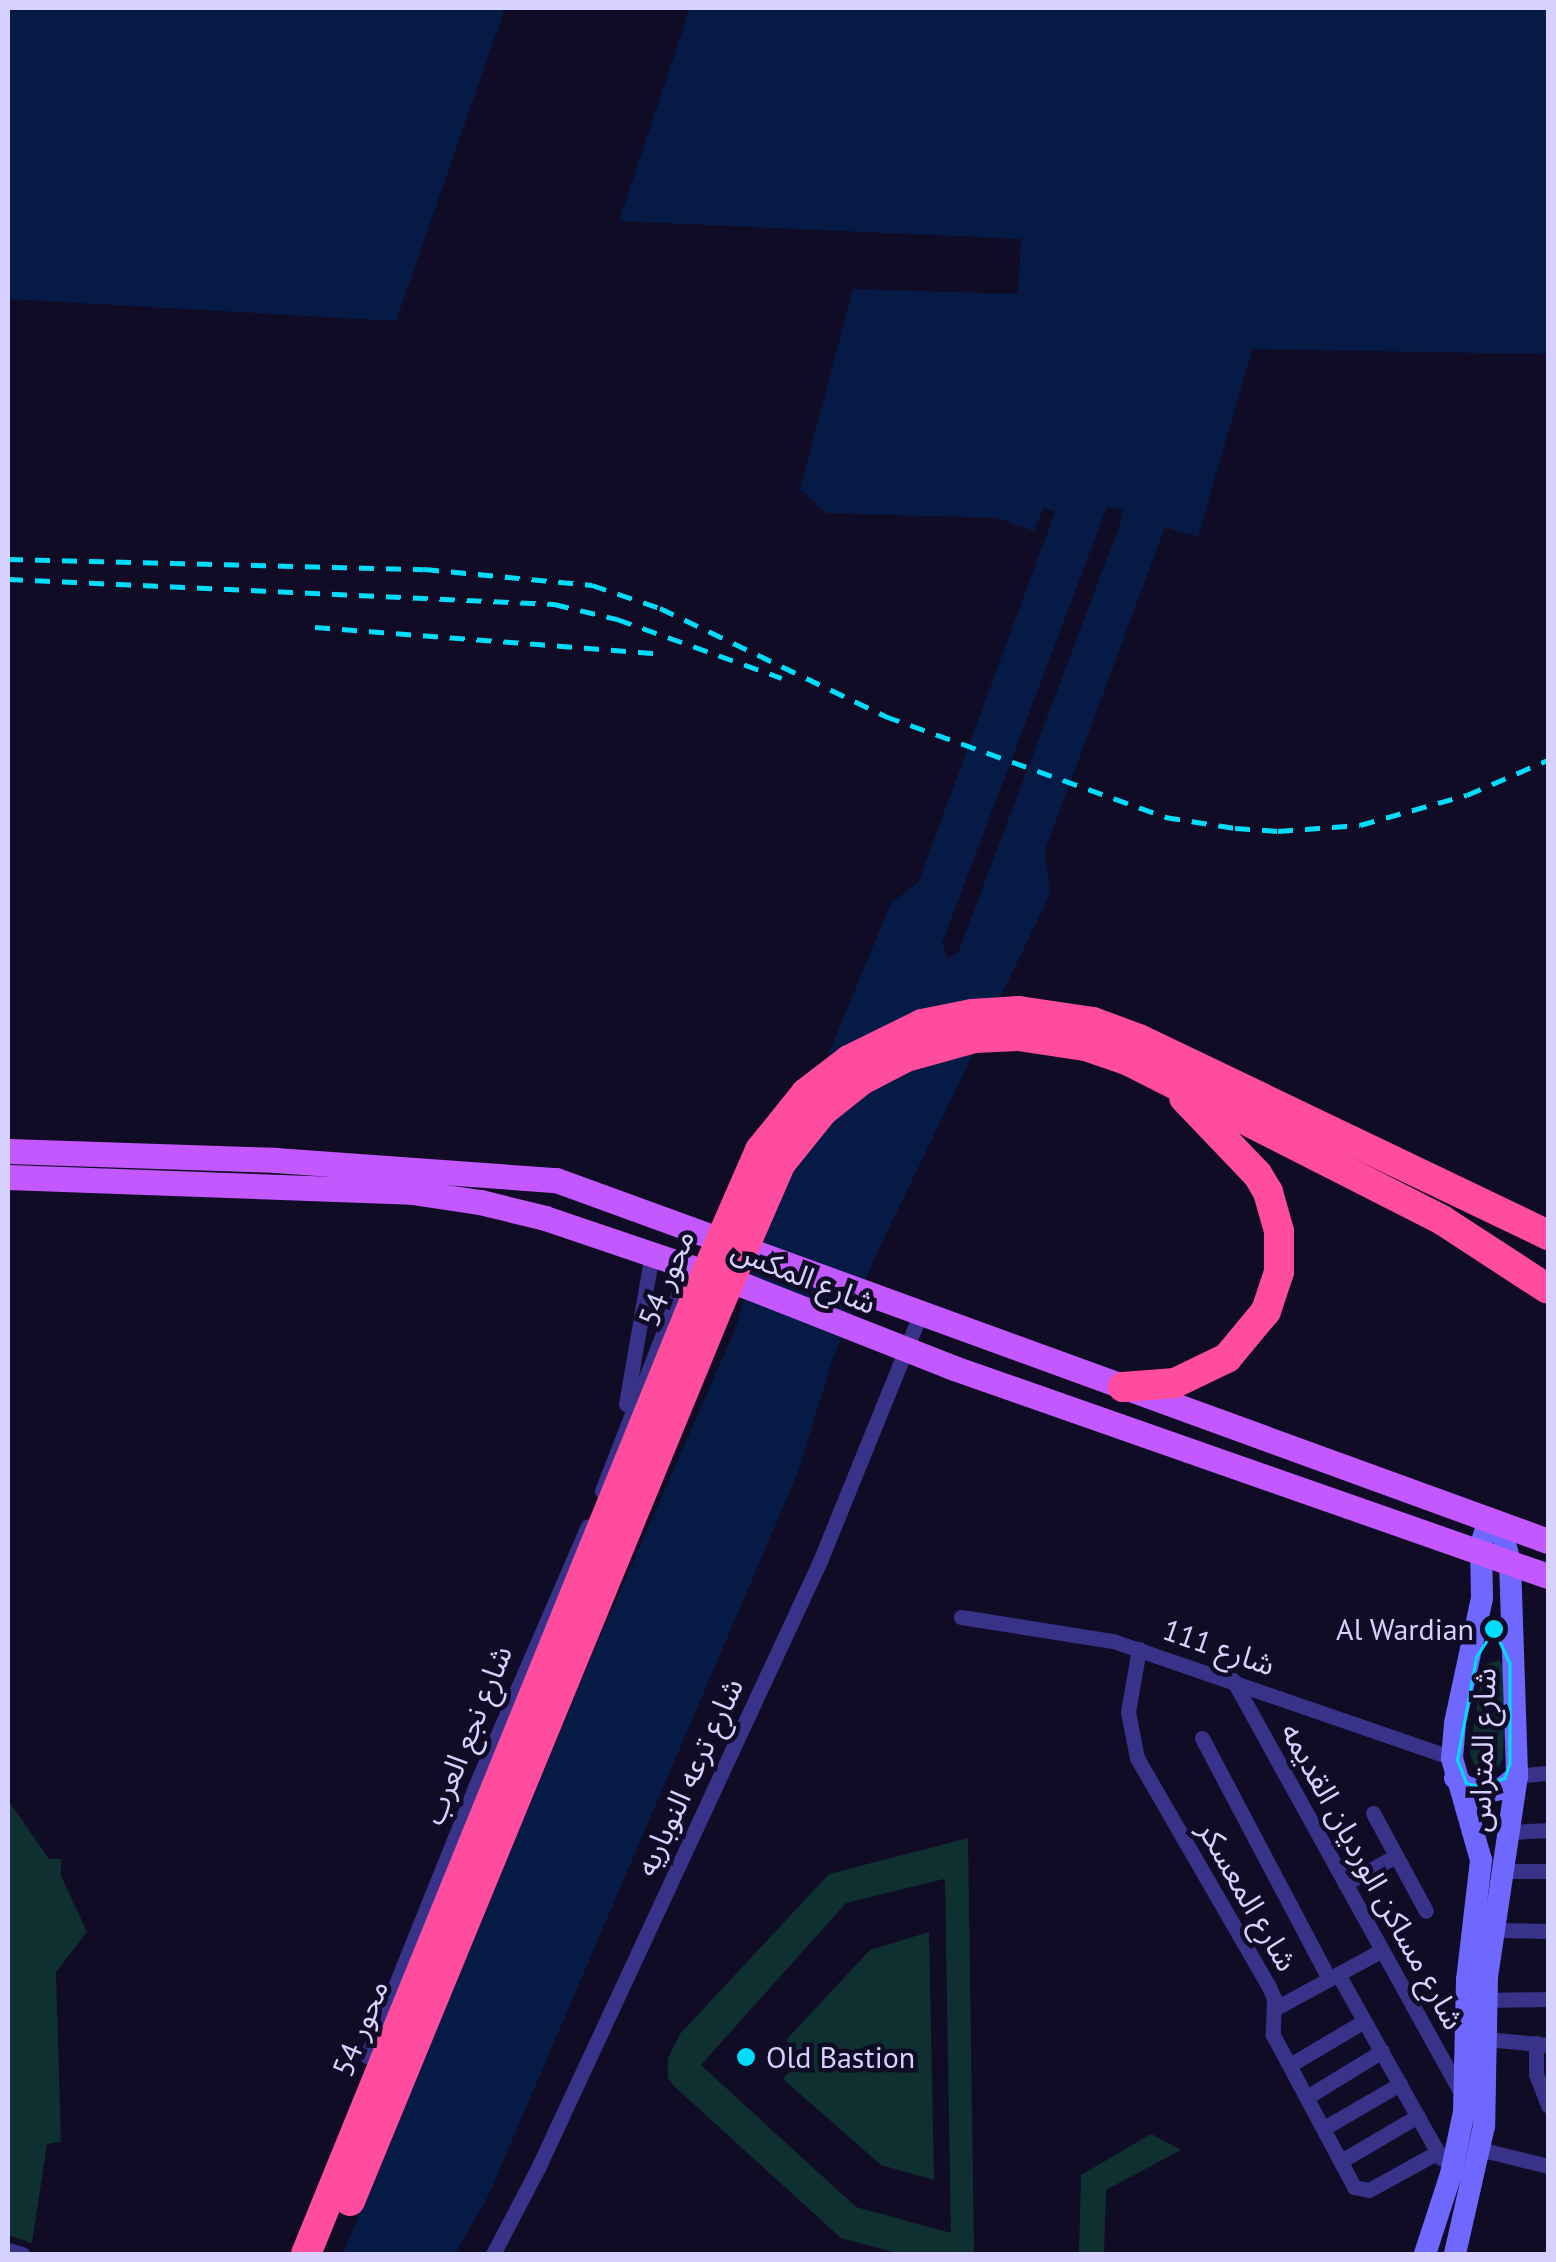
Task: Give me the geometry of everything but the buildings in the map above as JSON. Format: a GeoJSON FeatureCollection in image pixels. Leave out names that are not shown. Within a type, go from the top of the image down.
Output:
{"type":"FeatureCollection","features":[{"type":"Feature","properties":{"kind":"highway","name":"محور 54"},"geometry":{"type":"LineString","coordinates":[[1089,1034],[1164,1078],[1442,1220],[1548,1289]]}},
{"type":"Feature","properties":{"kind":"highway","name":"محور 54"},"geometry":{"type":"LineString","coordinates":[[306,2254],[713,1287],[781,1163],[816,1119],[862,1080],[906,1056],[975,1038],[1089,1034],[1140,1038],[1548,1235]]}},
{"type":"Feature","properties":{"kind":"highway"},"geometry":{"type":"LineString","coordinates":[[1123,1387],[1175,1384],[1227,1358],[1266,1311],[1279,1272],[1277,1221],[1258,1174],[1164,1078]]}},
{"type":"Feature","properties":{"kind":"highway","name":"محور 54"},"geometry":{"type":"LineString","coordinates":[[328,2254],[713,1287]]}},
{"type":"Feature","properties":{"kind":"main road","name":"شارع المكس"},"geometry":{"type":"LineString","coordinates":[[8,1151],[556,1180],[1548,1540]]}},
{"type":"Feature","properties":{"kind":"main road"},"geometry":{"type":"LineString","coordinates":[[196,1158],[196,1186]]}},
{"type":"Feature","properties":{"kind":"main road","name":"شارع المكس"},"geometry":{"type":"LineString","coordinates":[[8,1176],[447,1196],[545,1218],[652,1254],[713,1287],[906,1350],[1548,1576]]}},
{"type":"Feature","properties":{"kind":"main road"},"geometry":{"type":"LineString","coordinates":[[1292,1489],[1304,1453]]}},
{"type":"Feature","properties":{"kind":"street","name":"شارع نجع العرب"},"geometry":{"type":"LineString","coordinates":[[367,2056],[474,1787],[598,1503],[620,1437],[652,1254]]}},
{"type":"Feature","properties":{"kind":"street","name":"شارع نجع العرب"},"geometry":{"type":"LineString","coordinates":[[620,1437],[713,1287]]}},
{"type":"Feature","properties":{"kind":"street","name":"شارع ترعه النوباريه"},"geometry":{"type":"LineString","coordinates":[[493,2254],[538,2168],[820,1561],[920,1315]]}},
{"type":"Feature","properties":{"kind":"street","name":"شارع المتراس"},"geometry":{"type":"LineString","coordinates":[[1427,2250],[1451,2174],[1465,2099],[1467,1980],[1482,1860],[1454,1768],[1455,1724],[1482,1598],[1481,1554],[1489,1518]]}},
{"type":"Feature","properties":{"kind":"street","name":"شارع المتراس"},"geometry":{"type":"LineString","coordinates":[[1455,2252],[1488,2096],[1485,2000],[1517,1776],[1510,1562],[1502,1536],[1489,1518]]}},
{"type":"Feature","properties":{"kind":"street","name":"شارع 111"},"geometry":{"type":"LineString","coordinates":[[961,1618],[1077,1634],[1139,1649],[1233,1680],[1454,1768]]}},
{"type":"Feature","properties":{"kind":"street","name":"شارع المعسكر"},"geometry":{"type":"LineString","coordinates":[[1139,1649],[1128,1712],[1137,1758],[1269,1987],[1274,2009],[1270,2028],[1354,2187],[1364,2192],[1438,2152]]}},
{"type":"Feature","properties":{"kind":"street","name":"شارع مساكن الورديان القديمه"},"geometry":{"type":"LineString","coordinates":[[1233,1680],[1465,2099]]}},
{"type":"Feature","properties":{"kind":"street"},"geometry":{"type":"LineString","coordinates":[[1202,1738],[1334,1976],[1364,2020],[1451,2174]]}},
{"type":"Feature","properties":{"kind":"street"},"geometry":{"type":"LineString","coordinates":[[1454,1768],[1466,1786],[1487,1792],[1507,1786],[1517,1776],[1548,1774]]}},
{"type":"Feature","properties":{"kind":"street"},"geometry":{"type":"LineString","coordinates":[[1372,1813],[1426,1911]]}},
{"type":"Feature","properties":{"kind":"street"},"geometry":{"type":"LineString","coordinates":[[1512,1832],[1548,1830]]}},
{"type":"Feature","properties":{"kind":"street"},"geometry":{"type":"LineString","coordinates":[[1345,1884],[1396,1856]]}},
{"type":"Feature","properties":{"kind":"street"},"geometry":{"type":"LineString","coordinates":[[1506,1872],[1548,1872]]}},
{"type":"Feature","properties":{"kind":"street"},"geometry":{"type":"LineString","coordinates":[[1494,1930],[1548,1932]]}},
{"type":"Feature","properties":{"kind":"street"},"geometry":{"type":"LineString","coordinates":[[1274,2009],[1382,1950]]}},
{"type":"Feature","properties":{"kind":"street"},"geometry":{"type":"LineString","coordinates":[[1485,2000],[1548,1999]]}},
{"type":"Feature","properties":{"kind":"street"},"geometry":{"type":"LineString","coordinates":[[1290,2065],[1364,2020]]}},
{"type":"Feature","properties":{"kind":"street"},"geometry":{"type":"LineString","coordinates":[[1486,2039],[1542,2044],[1536,2074],[1548,2106]]}},
{"type":"Feature","properties":{"kind":"street"},"geometry":{"type":"LineString","coordinates":[[1307,2097],[1382,2051]]}},
{"type":"Feature","properties":{"kind":"street"},"geometry":{"type":"LineString","coordinates":[[1324,2128],[1400,2084]]}},
{"type":"Feature","properties":{"kind":"street"},"geometry":{"type":"LineString","coordinates":[[1341,2162],[1418,2116]]}},
{"type":"Feature","properties":{"kind":"street"},"geometry":{"type":"LineString","coordinates":[[1479,2149],[1548,2166]]}},
{"type":"Feature","properties":{"kind":"street"},"geometry":{"type":"LineString","coordinates":[[8,2250],[22,2254]]}},
{"type":"Feature","properties":{"kind":"street"},"geometry":{"type":"LineString","coordinates":[[1427,2250],[1455,2252]]}},
{"type":"Feature","properties":{"kind":"green space"},"geometry":{"type":"Polygon","coordinates":[[[1499,1660],[1506,1670],[1503,1758],[1499,1767],[1485,1772],[1475,1768],[1470,1753],[1483,1666],[1499,1660]]]}},
{"type":"Feature","properties":{"kind":"green space"},"geometry":{"type":"Polygon","coordinates":[[[8,1800],[49,1859],[61,1859],[61,1876],[87,1932],[56,1972],[61,2142],[47,2144],[32,2243],[8,2235],[8,1800]]]}},
{"type":"Feature","properties":{"kind":"green space"},"geometry":{"type":"Polygon","coordinates":[[[968,1838],[974,2254],[901,2254],[841,2238],[668,2078],[668,2058],[680,2034],[829,1874],[968,1838]],[[945,1880],[846,1903],[701,2065],[856,2207],[951,2233],[945,1880]]]}},
{"type":"Feature","properties":{"kind":"green space"},"geometry":{"type":"Polygon","coordinates":[[[929,1932],[934,2180],[881,2165],[783,2079],[789,2072],[787,2039],[870,1950],[929,1932]]]}},
{"type":"Feature","properties":{"kind":"green space"},"geometry":{"type":"Polygon","coordinates":[[[1151,2134],[1181,2150],[1106,2190],[1104,2254],[1079,2254],[1081,2175],[1151,2134]]]}},
{"type":"Feature","properties":{"kind":"water"},"geometry":{"type":"Polygon","coordinates":[[[8,8],[505,8],[396,321],[8,299],[8,8]]]}},
{"type":"Feature","properties":{"kind":"water"},"geometry":{"type":"Polygon","coordinates":[[[690,8],[1548,8],[1548,354],[1252,349],[1198,537],[1165,527],[1045,850],[1050,894],[875,1257],[833,1358],[798,1472],[489,2194],[455,2254],[343,2254],[587,1667],[734,1332],[807,1106],[891,903],[918,883],[1055,512],[1043,508],[1034,531],[997,518],[826,513],[800,489],[853,289],[1018,294],[1021,239],[619,221],[690,8]],[[1107,507],[942,943],[947,958],[958,953],[1123,510],[1107,507]]]}},
{"type":"Feature","properties":{"kind":"tram line"},"geometry":{"type":"LineString","coordinates":[[1494,1629],[1510,1663],[1510,1763],[1505,1778],[1482,1788],[1466,1783],[1457,1760],[1476,1657],[1494,1629]]}},
{"type":"Feature","properties":{"kind":"railway"},"geometry":{"type":"LineString","coordinates":[[8,559],[424,569],[592,585],[660,608],[885,716],[1165,817],[1235,828],[1278,831],[1360,825],[1467,795],[1548,760]]}},
{"type":"Feature","properties":{"kind":"railway"},"geometry":{"type":"LineString","coordinates":[[8,579],[554,604],[617,619],[782,678]]}},
{"type":"Feature","properties":{"kind":"railway"},"geometry":{"type":"LineString","coordinates":[[315,627],[665,654]]}},
{"type":"Feature","properties":{"kind":"place","name":"Al Wardian"},"geometry":{"type":"Point","coordinates":[1494,1629]}},
{"type":"Feature","properties":{"kind":"place","name":"Old Bastion"},"geometry":{"type":"Point","coordinates":[746,2057]}}]}
